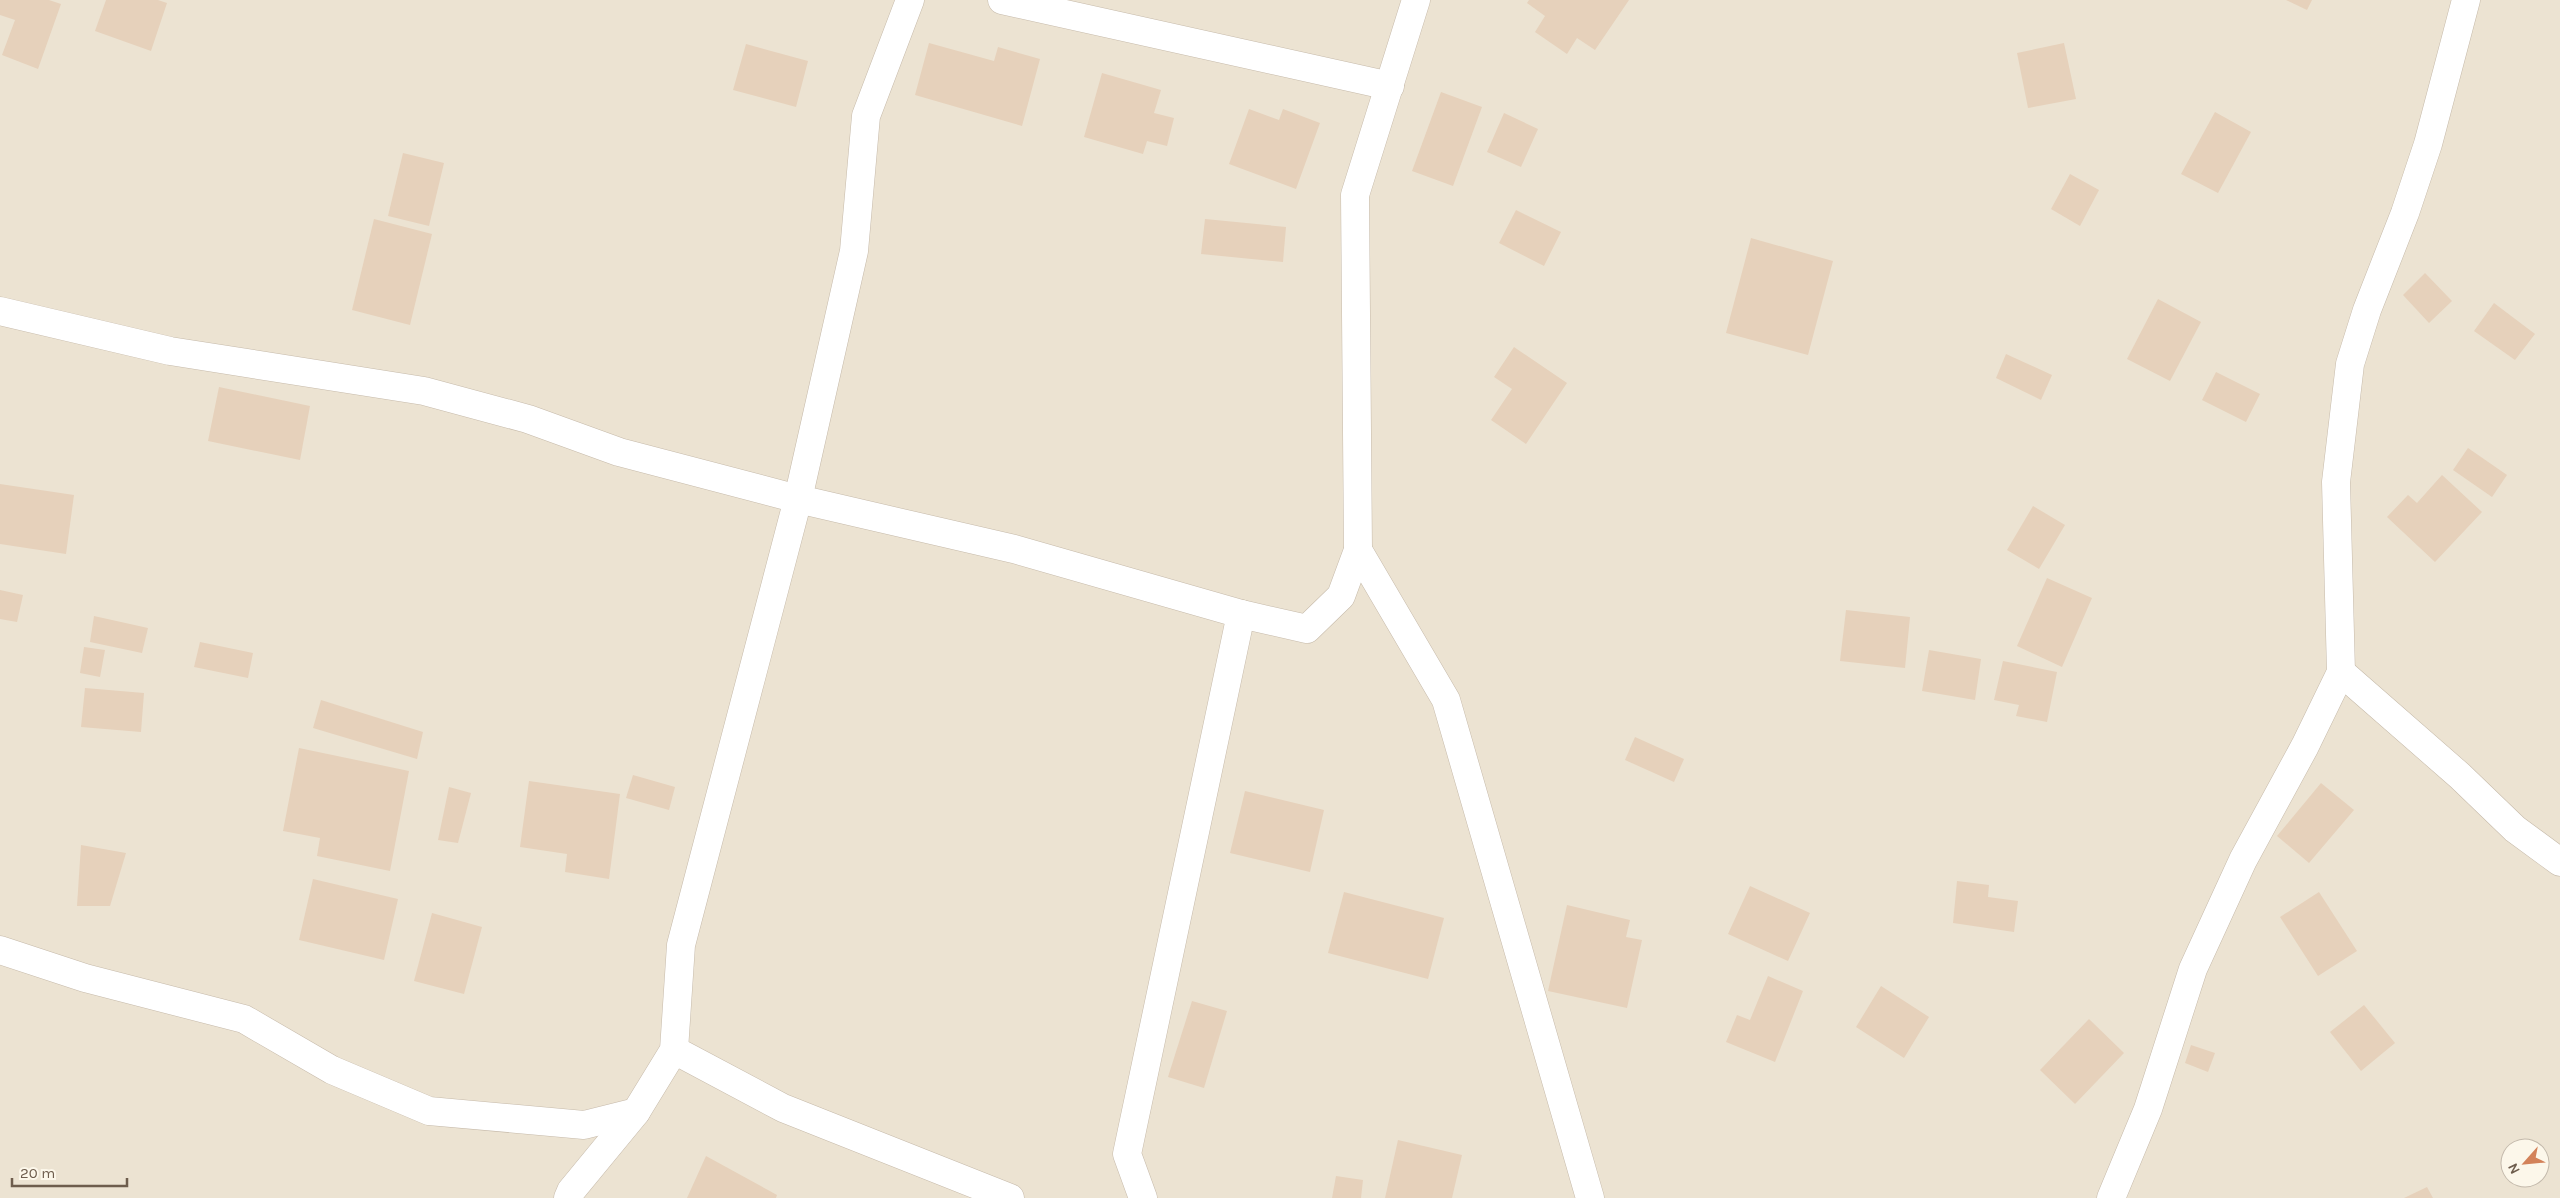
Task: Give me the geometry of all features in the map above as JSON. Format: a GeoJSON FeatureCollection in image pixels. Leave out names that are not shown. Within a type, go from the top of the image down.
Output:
{"type":"FeatureCollection","features":[{"type":"Feature","properties":{"kind":"street"},"geometry":{"type":"LineString","coordinates":[[568,1198],[571,1191],[636,1112],[674,1050],[681,944],[798,499],[854,251],[866,116],[910,0]]}},
{"type":"Feature","properties":{"kind":"street"},"geometry":{"type":"LineString","coordinates":[[1002,0],[1390,86]]}},
{"type":"Feature","properties":{"kind":"street"},"geometry":{"type":"LineString","coordinates":[[0,311],[170,351],[424,391],[528,419],[619,452],[798,499],[1014,549],[1241,614],[1307,629],[1341,596],[1358,550],[1355,195],[1416,0]]}},
{"type":"Feature","properties":{"kind":"street"},"geometry":{"type":"LineString","coordinates":[[2111,1198],[2148,1109],[2193,969],[2243,860],[2305,746],[2341,672],[2336,482],[2350,364],[2367,310],[2406,213],[2428,144],[2466,0]]}},
{"type":"Feature","properties":{"kind":"street"},"geometry":{"type":"LineString","coordinates":[[1358,550],[1446,700],[1590,1198]]}},
{"type":"Feature","properties":{"kind":"street"},"geometry":{"type":"LineString","coordinates":[[1143,1198],[1127,1154],[1241,614]]}},
{"type":"Feature","properties":{"kind":"street"},"geometry":{"type":"LineString","coordinates":[[2341,672],[2460,776],[2515,829],[2560,862]]}},
{"type":"Feature","properties":{"kind":"street"},"geometry":{"type":"LineString","coordinates":[[0,950],[85,978],[244,1019],[332,1070],[429,1111],[584,1125],[636,1112]]}},
{"type":"Feature","properties":{"kind":"street"},"geometry":{"type":"LineString","coordinates":[[674,1050],[783,1108],[1010,1198]]}},
{"type":"Feature","properties":{"kind":"shaded area"},"geometry":{"type":"Polygon","coordinates":[[[0,0],[2560,0],[2560,1198],[0,1198],[0,0]]]}},
{"type":"Feature","properties":{"kind":"building"},"geometry":{"type":"Polygon","coordinates":[[[0,0],[49,0],[61,4],[38,69],[2,55],[15,20],[0,15],[0,0]]]}},
{"type":"Feature","properties":{"kind":"building"},"geometry":{"type":"Polygon","coordinates":[[[106,0],[158,0],[167,3],[151,51],[95,31],[106,0]]]}},
{"type":"Feature","properties":{"kind":"building"},"geometry":{"type":"Polygon","coordinates":[[[1529,0],[1629,0],[1595,50],[1577,38],[1567,54],[1535,32],[1545,16],[1527,3],[1529,0]]]}},
{"type":"Feature","properties":{"kind":"building"},"geometry":{"type":"Polygon","coordinates":[[[2286,0],[2312,0],[2307,10],[2286,0]]]}},
{"type":"Feature","properties":{"kind":"building"},"geometry":{"type":"Polygon","coordinates":[[[929,43],[994,61],[998,47],[1040,59],[1022,126],[915,95],[929,43]]]}},
{"type":"Feature","properties":{"kind":"building"},"geometry":{"type":"Polygon","coordinates":[[[2064,43],[2076,99],[2028,108],[2017,53],[2064,43]]]}},
{"type":"Feature","properties":{"kind":"building"},"geometry":{"type":"Polygon","coordinates":[[[746,44],[808,61],[796,107],[733,90],[746,44]]]}},
{"type":"Feature","properties":{"kind":"building"},"geometry":{"type":"Polygon","coordinates":[[[1102,73],[1161,90],[1154,113],[1174,118],[1167,146],[1147,141],[1143,154],[1084,137],[1102,73]]]}},
{"type":"Feature","properties":{"kind":"building"},"geometry":{"type":"Polygon","coordinates":[[[1441,92],[1482,107],[1453,186],[1412,171],[1441,92]]]}},
{"type":"Feature","properties":{"kind":"building"},"geometry":{"type":"Polygon","coordinates":[[[1249,109],[1279,120],[1283,109],[1320,123],[1296,189],[1229,164],[1249,109]]]}},
{"type":"Feature","properties":{"kind":"building"},"geometry":{"type":"Polygon","coordinates":[[[2215,112],[2251,132],[2218,193],[2181,174],[2215,112]]]}},
{"type":"Feature","properties":{"kind":"building"},"geometry":{"type":"Polygon","coordinates":[[[1504,113],[1538,129],[1521,167],[1487,152],[1504,113]]]}},
{"type":"Feature","properties":{"kind":"building"},"geometry":{"type":"Polygon","coordinates":[[[403,153],[444,163],[429,226],[388,216],[403,153]]]}},
{"type":"Feature","properties":{"kind":"building"},"geometry":{"type":"Polygon","coordinates":[[[2070,174],[2099,190],[2080,226],[2051,209],[2070,174]]]}},
{"type":"Feature","properties":{"kind":"building"},"geometry":{"type":"Polygon","coordinates":[[[1516,210],[1561,232],[1544,266],[1499,243],[1516,210]]]}},
{"type":"Feature","properties":{"kind":"building"},"geometry":{"type":"Polygon","coordinates":[[[374,219],[432,234],[410,325],[352,310],[374,219]]]}},
{"type":"Feature","properties":{"kind":"building"},"geometry":{"type":"Polygon","coordinates":[[[1205,219],[1286,227],[1283,262],[1201,254],[1205,219]]]}},
{"type":"Feature","properties":{"kind":"building"},"geometry":{"type":"Polygon","coordinates":[[[1751,238],[1833,261],[1808,355],[1726,333],[1751,238]]]}},
{"type":"Feature","properties":{"kind":"building"},"geometry":{"type":"Polygon","coordinates":[[[2425,273],[2452,301],[2429,323],[2403,295],[2425,273]]]}},
{"type":"Feature","properties":{"kind":"building"},"geometry":{"type":"Polygon","coordinates":[[[2158,299],[2201,322],[2170,381],[2127,359],[2158,299]]]}},
{"type":"Feature","properties":{"kind":"building"},"geometry":{"type":"Polygon","coordinates":[[[2494,303],[2535,334],[2515,360],[2474,331],[2494,303]]]}},
{"type":"Feature","properties":{"kind":"building"},"geometry":{"type":"Polygon","coordinates":[[[1514,347],[1567,383],[1526,444],[1491,420],[1512,389],[1494,377],[1514,347]]]}},
{"type":"Feature","properties":{"kind":"building"},"geometry":{"type":"Polygon","coordinates":[[[2006,354],[2052,375],[2041,400],[1996,378],[2006,354]]]}},
{"type":"Feature","properties":{"kind":"building"},"geometry":{"type":"Polygon","coordinates":[[[2216,372],[2260,394],[2246,422],[2202,400],[2216,372]]]}},
{"type":"Feature","properties":{"kind":"building"},"geometry":{"type":"Polygon","coordinates":[[[219,387],[310,406],[300,460],[208,441],[219,387]]]}},
{"type":"Feature","properties":{"kind":"building"},"geometry":{"type":"Polygon","coordinates":[[[2468,448],[2507,475],[2492,497],[2453,470],[2468,448]]]}},
{"type":"Feature","properties":{"kind":"building"},"geometry":{"type":"Polygon","coordinates":[[[2442,475],[2482,512],[2435,562],[2387,517],[2408,495],[2417,503],[2442,475]]]}},
{"type":"Feature","properties":{"kind":"building"},"geometry":{"type":"Polygon","coordinates":[[[0,484],[74,495],[66,554],[0,544],[0,484]]]}},
{"type":"Feature","properties":{"kind":"building"},"geometry":{"type":"Polygon","coordinates":[[[2033,506],[2065,525],[2039,569],[2007,550],[2033,506]]]}},
{"type":"Feature","properties":{"kind":"building"},"geometry":{"type":"Polygon","coordinates":[[[2047,578],[2092,598],[2062,667],[2017,646],[2047,578]]]}},
{"type":"Feature","properties":{"kind":"building"},"geometry":{"type":"Polygon","coordinates":[[[0,590],[23,595],[17,622],[0,619],[0,590]]]}},
{"type":"Feature","properties":{"kind":"building"},"geometry":{"type":"Polygon","coordinates":[[[1846,610],[1910,617],[1905,668],[1840,661],[1846,610]]]}},
{"type":"Feature","properties":{"kind":"building"},"geometry":{"type":"Polygon","coordinates":[[[94,616],[148,628],[142,653],[90,642],[94,616]]]}},
{"type":"Feature","properties":{"kind":"building"},"geometry":{"type":"Polygon","coordinates":[[[200,642],[253,653],[248,678],[194,667],[200,642]]]}},
{"type":"Feature","properties":{"kind":"building"},"geometry":{"type":"Polygon","coordinates":[[[84,647],[105,650],[100,677],[80,673],[84,647]]]}},
{"type":"Feature","properties":{"kind":"building"},"geometry":{"type":"Polygon","coordinates":[[[1929,650],[1981,659],[1975,700],[1922,691],[1929,650]]]}},
{"type":"Feature","properties":{"kind":"building"},"geometry":{"type":"Polygon","coordinates":[[[2003,661],[2057,672],[2047,722],[2016,716],[2019,705],[1994,700],[2003,661]]]}},
{"type":"Feature","properties":{"kind":"building"},"geometry":{"type":"Polygon","coordinates":[[[85,688],[144,693],[141,732],[81,727],[85,688]]]}},
{"type":"Feature","properties":{"kind":"building"},"geometry":{"type":"Polygon","coordinates":[[[321,700],[423,732],[417,759],[313,728],[321,700]]]}},
{"type":"Feature","properties":{"kind":"building"},"geometry":{"type":"Polygon","coordinates":[[[1635,737],[1684,759],[1674,782],[1625,760],[1635,737]]]}},
{"type":"Feature","properties":{"kind":"building"},"geometry":{"type":"Polygon","coordinates":[[[299,748],[409,771],[390,871],[317,856],[320,838],[283,831],[299,748]]]}},
{"type":"Feature","properties":{"kind":"building"},"geometry":{"type":"Polygon","coordinates":[[[633,775],[675,787],[669,810],[626,798],[633,775]]]}},
{"type":"Feature","properties":{"kind":"building"},"geometry":{"type":"Polygon","coordinates":[[[529,781],[620,794],[609,879],[565,872],[567,854],[520,847],[529,781]]]}},
{"type":"Feature","properties":{"kind":"building"},"geometry":{"type":"Polygon","coordinates":[[[2321,783],[2354,810],[2309,863],[2277,836],[2321,783]]]}},
{"type":"Feature","properties":{"kind":"building"},"geometry":{"type":"Polygon","coordinates":[[[449,787],[471,793],[458,843],[438,840],[449,787]]]}},
{"type":"Feature","properties":{"kind":"building"},"geometry":{"type":"Polygon","coordinates":[[[1245,791],[1324,810],[1310,872],[1230,853],[1245,791]]]}},
{"type":"Feature","properties":{"kind":"building"},"geometry":{"type":"Polygon","coordinates":[[[81,845],[126,853],[110,906],[77,906],[81,845]]]}},
{"type":"Feature","properties":{"kind":"building"},"geometry":{"type":"Polygon","coordinates":[[[313,879],[398,899],[384,960],[299,940],[313,879]]]}},
{"type":"Feature","properties":{"kind":"building"},"geometry":{"type":"Polygon","coordinates":[[[1957,881],[1989,885],[1988,897],[2018,901],[2014,932],[1953,923],[1957,881]]]}},
{"type":"Feature","properties":{"kind":"building"},"geometry":{"type":"Polygon","coordinates":[[[1750,886],[1810,913],[1788,961],[1728,934],[1750,886]]]}},
{"type":"Feature","properties":{"kind":"building"},"geometry":{"type":"Polygon","coordinates":[[[1344,892],[1444,918],[1428,979],[1328,953],[1344,892]]]}},
{"type":"Feature","properties":{"kind":"building"},"geometry":{"type":"Polygon","coordinates":[[[2319,892],[2357,951],[2318,976],[2280,917],[2319,892]]]}},
{"type":"Feature","properties":{"kind":"building"},"geometry":{"type":"Polygon","coordinates":[[[1567,905],[1630,920],[1626,937],[1642,940],[1627,1008],[1548,991],[1567,905]]]}},
{"type":"Feature","properties":{"kind":"building"},"geometry":{"type":"Polygon","coordinates":[[[432,913],[482,927],[464,994],[414,981],[432,913]]]}},
{"type":"Feature","properties":{"kind":"building"},"geometry":{"type":"Polygon","coordinates":[[[1768,976],[1803,991],[1775,1062],[1726,1042],[1737,1015],[1750,1020],[1768,976]]]}},
{"type":"Feature","properties":{"kind":"building"},"geometry":{"type":"Polygon","coordinates":[[[1881,986],[1929,1017],[1904,1058],[1856,1027],[1881,986]]]}},
{"type":"Feature","properties":{"kind":"building"},"geometry":{"type":"Polygon","coordinates":[[[1192,1001],[1227,1011],[1204,1088],[1168,1077],[1192,1001]]]}},
{"type":"Feature","properties":{"kind":"building"},"geometry":{"type":"Polygon","coordinates":[[[2364,1005],[2395,1043],[2361,1071],[2330,1032],[2364,1005]]]}},
{"type":"Feature","properties":{"kind":"building"},"geometry":{"type":"Polygon","coordinates":[[[2089,1019],[2124,1053],[2075,1104],[2040,1070],[2089,1019]]]}},
{"type":"Feature","properties":{"kind":"building"},"geometry":{"type":"Polygon","coordinates":[[[2191,1045],[2215,1053],[2208,1072],[2185,1063],[2191,1045]]]}},
{"type":"Feature","properties":{"kind":"building"},"geometry":{"type":"Polygon","coordinates":[[[1398,1140],[1462,1155],[1452,1198],[1385,1198],[1398,1140]]]}},
{"type":"Feature","properties":{"kind":"building"},"geometry":{"type":"Polygon","coordinates":[[[706,1156],[777,1195],[776,1198],[687,1198],[706,1156]]]}},
{"type":"Feature","properties":{"kind":"building"},"geometry":{"type":"Polygon","coordinates":[[[1336,1176],[1363,1180],[1361,1198],[1332,1198],[1336,1176]]]}},
{"type":"Feature","properties":{"kind":"building"},"geometry":{"type":"Polygon","coordinates":[[[2427,1187],[2433,1198],[2404,1198],[2427,1187]]]}}]}
